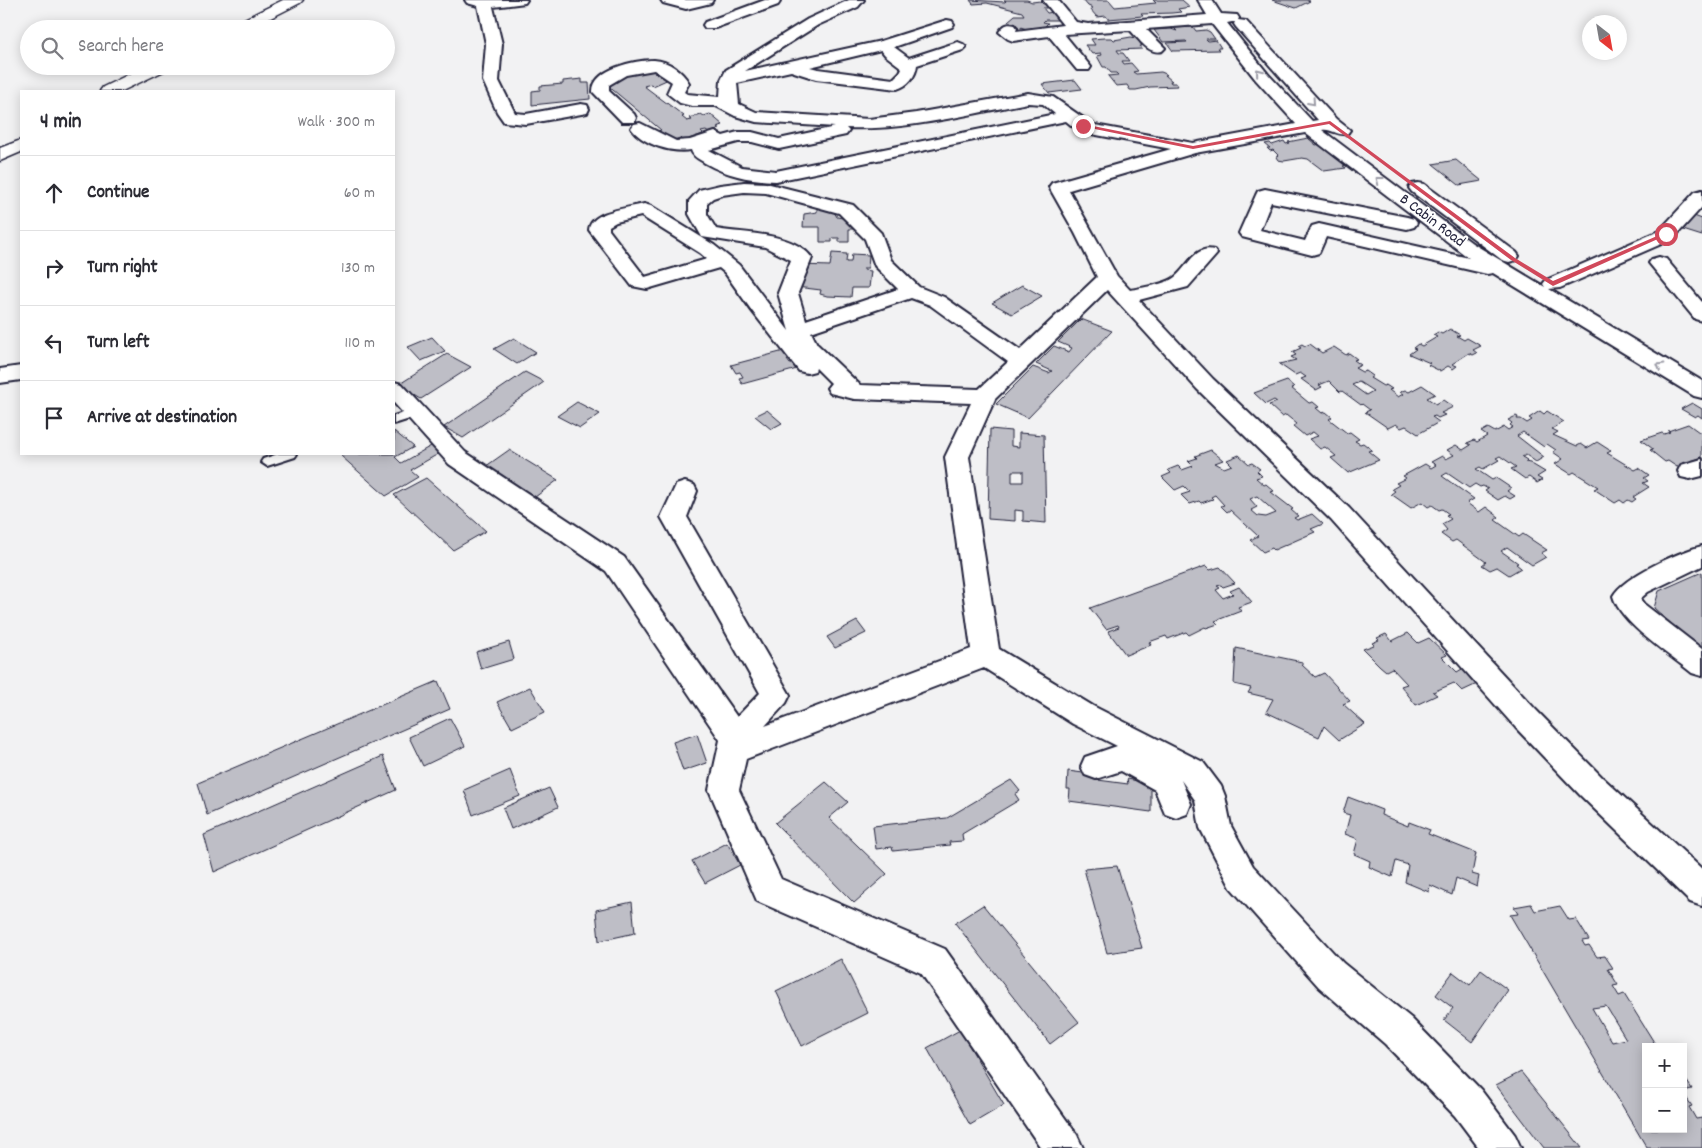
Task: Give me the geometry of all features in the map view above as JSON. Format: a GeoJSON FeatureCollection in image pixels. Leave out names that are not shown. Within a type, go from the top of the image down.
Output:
{"type":"FeatureCollection","features":[{"type":"Feature","properties":{"kind":"main road"},"geometry":{"type":"LineString","coordinates":[[254,20],[295,0]]}},
{"type":"Feature","properties":{"kind":"main road"},"geometry":{"type":"LineString","coordinates":[[273,20],[313,0]]}},
{"type":"Feature","properties":{"kind":"main road"},"geometry":{"type":"LineString","coordinates":[[111,90],[142,75]]}},
{"type":"Feature","properties":{"kind":"main road"},"geometry":{"type":"LineString","coordinates":[[131,90],[161,75]]}},
{"type":"Feature","properties":{"kind":"main road"},"geometry":{"type":"LineString","coordinates":[[0,145],[20,135]]}},
{"type":"Feature","properties":{"kind":"main road"},"geometry":{"type":"LineString","coordinates":[[0,155],[20,145]]}},
{"type":"Feature","properties":{"kind":"street"},"geometry":{"type":"LineString","coordinates":[[520,0],[478,2],[494,44],[491,81],[505,112],[510,118],[526,119],[581,109]]}},
{"type":"Feature","properties":{"kind":"street"},"geometry":{"type":"LineString","coordinates":[[668,0],[686,5],[706,0]]}},
{"type":"Feature","properties":{"kind":"street"},"geometry":{"type":"LineString","coordinates":[[731,107],[728,98],[728,80],[732,73],[740,66],[814,22],[853,4],[856,0]]}},
{"type":"Feature","properties":{"kind":"street"},"geometry":{"type":"LineString","coordinates":[[1050,0],[1065,19],[1079,28],[1088,30],[1235,17]]}},
{"type":"Feature","properties":{"kind":"street","name":"B Cabin Road"},"geometry":{"type":"LineString","coordinates":[[1205,0],[1216,19],[1262,77],[1465,247],[1702,391]]}},
{"type":"Feature","properties":{"kind":"street"},"geometry":{"type":"LineString","coordinates":[[1222,0],[1319,125],[1370,152]]}},
{"type":"Feature","properties":{"kind":"street"},"geometry":{"type":"LineString","coordinates":[[710,25],[770,1],[814,22]]}},
{"type":"Feature","properties":{"kind":"street"},"geometry":{"type":"LineString","coordinates":[[728,80],[886,45],[947,24]]}},
{"type":"Feature","properties":{"kind":"street"},"geometry":{"type":"LineString","coordinates":[[1134,26],[1157,48]]}},
{"type":"Feature","properties":{"kind":"street"},"geometry":{"type":"LineString","coordinates":[[1010,28],[1007,32],[1013,36],[1079,28]]}},
{"type":"Feature","properties":{"kind":"street"},"geometry":{"type":"LineString","coordinates":[[1053,32],[1083,67]]}},
{"type":"Feature","properties":{"kind":"street"},"geometry":{"type":"LineString","coordinates":[[792,66],[816,74],[897,84],[908,74],[910,66],[890,52],[886,45]]}},
{"type":"Feature","properties":{"kind":"street"},"geometry":{"type":"LineString","coordinates":[[906,64],[958,47]]}},
{"type":"Feature","properties":{"kind":"street"},"geometry":{"type":"LineString","coordinates":[[756,117],[751,123],[740,128],[691,146],[681,147],[664,144],[634,123],[601,92],[599,87],[600,83],[607,77],[654,64],[661,65],[679,79],[681,83],[675,93],[680,98],[688,101],[721,102],[738,112],[756,117],[870,124]]}},
{"type":"Feature","properties":{"kind":"street"},"geometry":{"type":"LineString","coordinates":[[1068,116],[776,176],[742,174],[729,170],[700,152],[700,147],[738,136],[752,137],[779,144],[870,124],[916,118],[1028,98],[1047,100],[1083,126],[1092,129],[1193,148]]}},
{"type":"Feature","properties":{"kind":"street"},"geometry":{"type":"LineString","coordinates":[[1319,125],[1193,148],[1058,187],[1085,233],[1108,278],[1125,298],[1159,332],[1204,384],[1340,514],[1409,593],[1584,780],[1702,891]]}},
{"type":"Feature","properties":{"kind":"street"},"geometry":{"type":"LineString","coordinates":[[1402,176],[1513,259],[1702,374]]}},
{"type":"Feature","properties":{"kind":"street"},"geometry":{"type":"LineString","coordinates":[[854,392],[807,347],[800,329],[788,293],[802,258],[790,249],[771,241],[724,237],[709,233],[698,214],[698,201],[706,194],[744,187],[766,188],[846,209],[874,237],[882,262],[912,291],[937,301],[1021,362]]}},
{"type":"Feature","properties":{"kind":"street"},"geometry":{"type":"LineString","coordinates":[[1407,223],[1265,194],[1249,233],[1312,249],[1319,230],[1504,272]]}},
{"type":"Feature","properties":{"kind":"street"},"geometry":{"type":"LineString","coordinates":[[1553,284],[1666,234],[1702,196]]}},
{"type":"Feature","properties":{"kind":"street"},"geometry":{"type":"LineString","coordinates":[[722,261],[647,283],[639,282],[599,230],[599,224],[610,218],[644,210],[698,243],[722,261],[732,269],[759,307],[816,377],[846,392],[985,396]]}},
{"type":"Feature","properties":{"kind":"street"},"geometry":{"type":"LineString","coordinates":[[1125,298],[1181,283],[1207,254]]}},
{"type":"Feature","properties":{"kind":"street"},"geometry":{"type":"LineString","coordinates":[[1659,263],[1702,315]]}},
{"type":"Feature","properties":{"kind":"street"},"geometry":{"type":"LineString","coordinates":[[1108,278],[985,396],[957,457],[986,655],[1083,715],[1123,757],[1166,782],[1176,804]]}},
{"type":"Feature","properties":{"kind":"street"},"geometry":{"type":"LineString","coordinates":[[800,329],[912,291]]}},
{"type":"Feature","properties":{"kind":"street"},"geometry":{"type":"LineString","coordinates":[[0,376],[20,373]]}},
{"type":"Feature","properties":{"kind":"street"},"geometry":{"type":"LineString","coordinates":[[395,391],[405,416],[457,458],[615,564],[733,744]]}},
{"type":"Feature","properties":{"kind":"street"},"geometry":{"type":"LineString","coordinates":[[685,490],[674,517],[776,695],[733,744],[724,790],[769,890],[933,961],[1064,1148]]}},
{"type":"Feature","properties":{"kind":"street"},"geometry":{"type":"LineString","coordinates":[[1702,555],[1639,584],[1626,596],[1628,603],[1634,611],[1702,665]]}},
{"type":"Feature","properties":{"kind":"street"},"geometry":{"type":"LineString","coordinates":[[733,744],[986,655]]}},
{"type":"Feature","properties":{"kind":"street"},"geometry":{"type":"LineString","coordinates":[[1123,757],[1192,771],[1210,796],[1216,828],[1242,877],[1331,975],[1398,1031],[1468,1103],[1502,1148]]}},
{"type":"Feature","properties":{"kind":"lane"},"geometry":{"type":"LineString","coordinates":[[267,462],[288,455]]}},
{"type":"Feature","properties":{"kind":"building"},"geometry":{"type":"Polygon","coordinates":[[[970,0],[1040,1],[1043,4],[1047,3],[1051,8],[1043,8],[1047,13],[1054,12],[1057,20],[1045,20],[1043,22],[1048,23],[1041,30],[1036,28],[1033,31],[1011,24],[1008,25],[1011,22],[1008,21],[1015,15],[1024,15],[1022,12],[987,3],[973,4],[970,0]]]}},
{"type":"Feature","properties":{"kind":"building"},"geometry":{"type":"Polygon","coordinates":[[[1083,0],[1109,0],[1115,7],[1156,3],[1153,0],[1182,0],[1190,7],[1178,9],[1181,12],[1141,14],[1143,16],[1108,19],[1106,16],[1097,17],[1090,9],[1093,8],[1088,6],[1083,0]]]}},
{"type":"Feature","properties":{"kind":"building"},"geometry":{"type":"Polygon","coordinates":[[[1272,0],[1306,0],[1310,1],[1296,8],[1272,0]]]}},
{"type":"Feature","properties":{"kind":"building"},"geometry":{"type":"Polygon","coordinates":[[[1193,27],[1196,31],[1206,30],[1210,32],[1215,39],[1206,39],[1208,41],[1216,40],[1221,48],[1217,48],[1219,50],[1173,51],[1167,43],[1187,42],[1163,42],[1154,30],[1171,29],[1177,31],[1174,28],[1193,27]]]}},
{"type":"Feature","properties":{"kind":"building"},"geometry":{"type":"Polygon","coordinates":[[[1112,38],[1114,40],[1136,38],[1142,49],[1117,50],[1119,53],[1123,53],[1129,61],[1122,61],[1124,64],[1131,63],[1138,71],[1133,72],[1136,74],[1161,72],[1166,74],[1172,81],[1170,81],[1171,83],[1176,83],[1178,86],[1130,90],[1127,85],[1116,86],[1108,76],[1118,75],[1111,73],[1106,67],[1103,67],[1097,56],[1102,55],[1101,53],[1092,54],[1085,45],[1095,45],[1091,39],[1112,38]]]}},
{"type":"Feature","properties":{"kind":"building"},"geometry":{"type":"Polygon","coordinates":[[[651,68],[654,71],[659,69],[671,78],[653,86],[651,84],[644,86],[684,116],[682,117],[687,121],[692,120],[689,118],[701,114],[704,116],[710,114],[723,125],[717,127],[720,129],[709,133],[706,131],[701,132],[703,134],[683,141],[680,138],[670,141],[658,131],[661,130],[607,85],[624,76],[651,68]]]}},
{"type":"Feature","properties":{"kind":"building"},"geometry":{"type":"Polygon","coordinates":[[[582,79],[582,83],[589,83],[590,99],[532,105],[532,91],[540,90],[540,86],[563,84],[563,81],[582,79]]]}},
{"type":"Feature","properties":{"kind":"building"},"geometry":{"type":"Polygon","coordinates":[[[1075,80],[1082,89],[1049,93],[1042,84],[1075,80]]]}},
{"type":"Feature","properties":{"kind":"building"},"geometry":{"type":"Polygon","coordinates":[[[1308,138],[1316,145],[1324,143],[1348,165],[1343,166],[1346,168],[1324,171],[1308,159],[1278,160],[1276,157],[1279,156],[1273,150],[1270,151],[1267,148],[1270,148],[1265,144],[1270,143],[1272,145],[1284,141],[1286,144],[1308,138]]]}},
{"type":"Feature","properties":{"kind":"building"},"geometry":{"type":"Polygon","coordinates":[[[1456,160],[1482,181],[1459,185],[1433,164],[1456,160]]]}},
{"type":"Feature","properties":{"kind":"building"},"geometry":{"type":"Polygon","coordinates":[[[817,208],[833,210],[837,217],[848,219],[855,229],[849,229],[849,242],[839,242],[839,238],[832,238],[832,242],[820,242],[820,227],[803,227],[804,214],[817,212],[817,208]]]}},
{"type":"Feature","properties":{"kind":"building"},"geometry":{"type":"Polygon","coordinates":[[[1694,216],[1702,219],[1702,236],[1683,230],[1694,216]]]}},
{"type":"Feature","properties":{"kind":"building"},"geometry":{"type":"Polygon","coordinates":[[[832,253],[847,254],[846,262],[851,262],[852,254],[869,255],[868,268],[864,268],[864,270],[871,271],[869,288],[852,288],[851,297],[827,296],[820,294],[821,290],[796,287],[800,265],[830,266],[832,253]]]}},
{"type":"Feature","properties":{"kind":"building"},"geometry":{"type":"Polygon","coordinates":[[[1022,285],[1042,296],[1012,314],[992,303],[1022,285]]]}},
{"type":"Feature","properties":{"kind":"building"},"geometry":{"type":"Polygon","coordinates":[[[1081,319],[1112,331],[1028,418],[996,404],[1033,367],[1049,373],[1052,371],[1036,364],[1054,346],[1069,352],[1072,348],[1058,342],[1081,319]]]}},
{"type":"Feature","properties":{"kind":"building"},"geometry":{"type":"Polygon","coordinates":[[[1450,329],[1464,340],[1467,338],[1481,346],[1473,350],[1477,353],[1473,355],[1469,353],[1452,364],[1457,366],[1453,369],[1448,366],[1440,371],[1428,365],[1430,363],[1409,354],[1416,349],[1413,348],[1418,344],[1422,346],[1437,337],[1433,335],[1438,332],[1442,334],[1450,329]]]}},
{"type":"Feature","properties":{"kind":"building"},"geometry":{"type":"Polygon","coordinates":[[[432,337],[445,351],[421,361],[408,347],[432,337]]]}},
{"type":"Feature","properties":{"kind":"building"},"geometry":{"type":"Polygon","coordinates":[[[514,338],[536,352],[517,364],[494,349],[514,338]]]}},
{"type":"Feature","properties":{"kind":"building"},"geometry":{"type":"Polygon","coordinates":[[[1310,344],[1322,353],[1334,347],[1346,355],[1349,353],[1357,359],[1354,360],[1361,365],[1355,368],[1362,372],[1366,371],[1373,376],[1370,378],[1392,389],[1389,390],[1398,397],[1403,394],[1400,392],[1405,390],[1409,392],[1422,385],[1435,394],[1427,398],[1436,404],[1443,400],[1453,407],[1441,413],[1445,415],[1438,418],[1432,417],[1439,422],[1418,434],[1406,426],[1401,428],[1396,424],[1388,428],[1365,412],[1370,410],[1342,391],[1340,392],[1329,381],[1319,385],[1322,387],[1316,390],[1301,379],[1306,377],[1300,373],[1295,375],[1279,364],[1296,360],[1291,357],[1296,355],[1292,352],[1301,348],[1298,346],[1310,344]],[[1359,382],[1352,385],[1366,395],[1373,391],[1359,382]]]}},
{"type":"Feature","properties":{"kind":"building"},"geometry":{"type":"Polygon","coordinates":[[[784,351],[790,360],[787,360],[790,364],[793,363],[797,369],[742,384],[739,378],[743,377],[740,372],[736,373],[731,365],[784,351]]]}},
{"type":"Feature","properties":{"kind":"building"},"geometry":{"type":"Polygon","coordinates":[[[447,354],[471,367],[421,399],[398,385],[447,354]]]}},
{"type":"Feature","properties":{"kind":"building"},"geometry":{"type":"Polygon","coordinates":[[[525,372],[544,382],[463,438],[444,427],[525,372]]]}},
{"type":"Feature","properties":{"kind":"building"},"geometry":{"type":"Polygon","coordinates":[[[1287,381],[1294,387],[1291,388],[1309,403],[1313,402],[1322,413],[1326,412],[1332,417],[1329,419],[1347,433],[1350,432],[1359,439],[1355,441],[1360,444],[1363,443],[1372,450],[1368,451],[1379,460],[1348,473],[1331,458],[1336,456],[1325,447],[1320,449],[1309,439],[1318,436],[1313,432],[1305,436],[1293,426],[1297,424],[1286,415],[1282,417],[1269,405],[1277,402],[1274,400],[1266,404],[1254,393],[1287,381]]]}},
{"type":"Feature","properties":{"kind":"building"},"geometry":{"type":"Polygon","coordinates":[[[577,402],[600,414],[580,428],[557,416],[577,402]]]}},
{"type":"Feature","properties":{"kind":"building"},"geometry":{"type":"Polygon","coordinates":[[[1692,403],[1702,409],[1702,418],[1698,415],[1695,417],[1681,409],[1692,403]]]}},
{"type":"Feature","properties":{"kind":"building"},"geometry":{"type":"Polygon","coordinates":[[[767,410],[782,423],[771,429],[755,416],[767,410]]]}},
{"type":"Feature","properties":{"kind":"building"},"geometry":{"type":"Polygon","coordinates":[[[1540,411],[1544,414],[1547,411],[1564,422],[1552,429],[1558,432],[1553,435],[1577,446],[1581,444],[1587,448],[1597,442],[1611,451],[1607,453],[1635,470],[1639,468],[1649,475],[1644,478],[1648,481],[1643,483],[1649,487],[1633,497],[1636,499],[1632,502],[1628,500],[1624,503],[1620,500],[1615,503],[1594,489],[1598,487],[1574,472],[1571,474],[1555,464],[1563,459],[1553,452],[1556,450],[1547,444],[1544,447],[1523,432],[1517,436],[1544,457],[1536,462],[1526,455],[1522,457],[1527,460],[1525,462],[1545,472],[1537,477],[1542,480],[1537,483],[1529,477],[1525,479],[1511,469],[1516,467],[1500,456],[1496,458],[1499,460],[1483,469],[1480,467],[1476,469],[1492,480],[1496,478],[1511,488],[1507,491],[1515,496],[1510,499],[1505,496],[1498,500],[1485,491],[1488,489],[1483,486],[1480,487],[1475,484],[1469,488],[1447,473],[1442,476],[1474,499],[1467,503],[1479,512],[1486,507],[1499,517],[1495,520],[1519,537],[1523,534],[1547,550],[1541,553],[1546,557],[1532,565],[1507,547],[1501,551],[1518,563],[1516,564],[1521,568],[1509,575],[1497,567],[1490,570],[1482,565],[1486,562],[1456,540],[1452,542],[1441,534],[1447,530],[1442,524],[1451,519],[1446,515],[1449,514],[1442,509],[1439,510],[1432,505],[1428,507],[1422,502],[1411,508],[1391,494],[1395,491],[1392,489],[1399,485],[1396,483],[1406,478],[1403,476],[1425,464],[1431,468],[1436,465],[1431,462],[1442,456],[1446,459],[1454,455],[1447,450],[1456,445],[1463,450],[1471,445],[1467,443],[1474,440],[1477,442],[1487,436],[1481,432],[1488,428],[1495,432],[1504,427],[1508,430],[1513,427],[1510,425],[1512,423],[1508,420],[1516,416],[1518,417],[1517,419],[1527,423],[1532,420],[1529,418],[1540,411]]]}},
{"type":"Feature","properties":{"kind":"building"},"geometry":{"type":"Polygon","coordinates":[[[1688,424],[1699,432],[1702,431],[1702,457],[1677,467],[1668,461],[1665,462],[1641,440],[1670,432],[1668,431],[1688,424]]]}},
{"type":"Feature","properties":{"kind":"building"},"geometry":{"type":"Polygon","coordinates":[[[990,429],[1011,431],[1011,446],[1019,447],[1019,433],[1044,435],[1046,523],[1023,521],[1023,511],[1015,510],[1015,521],[988,519],[990,429]],[[1012,471],[1012,482],[1023,482],[1023,471],[1012,471]]]}},
{"type":"Feature","properties":{"kind":"building"},"geometry":{"type":"Polygon","coordinates":[[[395,432],[413,447],[395,457],[401,463],[431,446],[440,453],[410,470],[418,477],[386,496],[341,456],[395,455],[395,432]]]}},
{"type":"Feature","properties":{"kind":"building"},"geometry":{"type":"Polygon","coordinates":[[[509,450],[558,480],[531,500],[482,469],[509,450]]]}},
{"type":"Feature","properties":{"kind":"building"},"geometry":{"type":"Polygon","coordinates":[[[1211,450],[1223,460],[1215,463],[1224,468],[1232,465],[1227,460],[1239,455],[1249,464],[1252,463],[1260,469],[1257,471],[1262,476],[1256,478],[1264,485],[1266,484],[1274,491],[1271,492],[1293,509],[1291,510],[1298,516],[1294,518],[1297,520],[1312,514],[1323,524],[1311,529],[1315,532],[1274,550],[1272,548],[1263,552],[1250,540],[1258,536],[1230,510],[1227,512],[1221,506],[1224,505],[1215,495],[1211,497],[1213,499],[1190,504],[1181,495],[1190,492],[1184,486],[1175,490],[1162,477],[1171,473],[1168,470],[1178,466],[1182,470],[1193,466],[1188,461],[1197,458],[1195,456],[1211,450]],[[1257,496],[1250,499],[1257,507],[1251,510],[1258,516],[1266,517],[1276,513],[1257,496]]]}},
{"type":"Feature","properties":{"kind":"building"},"geometry":{"type":"Polygon","coordinates":[[[426,478],[486,531],[453,550],[394,495],[426,478]]]}},
{"type":"Feature","properties":{"kind":"building"},"geometry":{"type":"Polygon","coordinates":[[[1206,566],[1210,570],[1220,567],[1235,583],[1223,587],[1221,585],[1217,586],[1220,588],[1216,590],[1223,598],[1233,594],[1230,591],[1239,587],[1252,602],[1238,607],[1241,611],[1215,621],[1218,624],[1205,627],[1189,635],[1186,632],[1168,639],[1166,636],[1149,642],[1151,645],[1126,655],[1108,631],[1119,627],[1118,625],[1106,629],[1090,608],[1206,566]]]}},
{"type":"Feature","properties":{"kind":"building"},"geometry":{"type":"Polygon","coordinates":[[[1702,572],[1702,652],[1654,608],[1659,591],[1702,572]]]}},
{"type":"Feature","properties":{"kind":"building"},"geometry":{"type":"Polygon","coordinates":[[[857,621],[866,633],[835,648],[827,637],[857,621]]]}},
{"type":"Feature","properties":{"kind":"building"},"geometry":{"type":"Polygon","coordinates":[[[1408,633],[1418,643],[1429,638],[1447,655],[1442,657],[1457,672],[1462,669],[1477,684],[1462,691],[1454,683],[1433,692],[1437,695],[1416,705],[1401,686],[1407,684],[1392,668],[1386,671],[1363,649],[1374,645],[1372,643],[1379,640],[1377,638],[1386,634],[1392,641],[1408,633]]]}},
{"type":"Feature","properties":{"kind":"building"},"geometry":{"type":"Polygon","coordinates":[[[509,642],[514,659],[481,669],[476,652],[509,642]]]}},
{"type":"Feature","properties":{"kind":"building"},"geometry":{"type":"Polygon","coordinates":[[[1236,648],[1302,662],[1302,665],[1315,677],[1324,673],[1350,701],[1343,704],[1365,724],[1339,740],[1324,726],[1319,737],[1266,712],[1273,699],[1248,693],[1251,688],[1234,684],[1236,648]]]}},
{"type":"Feature","properties":{"kind":"building"},"geometry":{"type":"Polygon","coordinates":[[[438,681],[450,709],[207,815],[198,783],[438,681]]]}},
{"type":"Feature","properties":{"kind":"building"},"geometry":{"type":"Polygon","coordinates":[[[530,687],[545,712],[512,728],[497,702],[530,687]]]}},
{"type":"Feature","properties":{"kind":"building"},"geometry":{"type":"Polygon","coordinates":[[[450,718],[465,746],[423,766],[409,737],[450,718]]]}},
{"type":"Feature","properties":{"kind":"building"},"geometry":{"type":"Polygon","coordinates":[[[697,734],[707,763],[683,771],[673,742],[697,734]]]}},
{"type":"Feature","properties":{"kind":"building"},"geometry":{"type":"Polygon","coordinates":[[[383,756],[396,790],[214,872],[204,835],[383,756]]]}},
{"type":"Feature","properties":{"kind":"building"},"geometry":{"type":"Polygon","coordinates":[[[510,770],[520,796],[473,815],[464,790],[510,770]]]}},
{"type":"Feature","properties":{"kind":"building"},"geometry":{"type":"Polygon","coordinates":[[[1068,771],[1098,775],[1098,780],[1128,784],[1127,779],[1151,783],[1151,812],[1069,801],[1070,789],[1067,789],[1068,771]]]}},
{"type":"Feature","properties":{"kind":"building"},"geometry":{"type":"Polygon","coordinates":[[[1011,780],[1020,791],[1015,794],[1019,800],[962,834],[963,841],[949,842],[950,845],[893,851],[892,847],[876,849],[873,826],[947,818],[1011,780]]]}},
{"type":"Feature","properties":{"kind":"building"},"geometry":{"type":"Polygon","coordinates":[[[826,782],[848,802],[829,818],[887,874],[854,903],[775,823],[826,782]]]}},
{"type":"Feature","properties":{"kind":"building"},"geometry":{"type":"Polygon","coordinates":[[[549,788],[558,807],[511,829],[503,808],[549,788]]]}},
{"type":"Feature","properties":{"kind":"building"},"geometry":{"type":"Polygon","coordinates":[[[1348,797],[1382,810],[1381,815],[1408,826],[1409,822],[1430,830],[1428,834],[1476,853],[1472,874],[1479,876],[1477,887],[1456,878],[1452,895],[1430,885],[1429,892],[1405,882],[1408,865],[1396,861],[1392,877],[1369,867],[1370,861],[1354,854],[1358,839],[1345,834],[1350,815],[1343,813],[1348,797]]]}},
{"type":"Feature","properties":{"kind":"building"},"geometry":{"type":"Polygon","coordinates":[[[727,843],[740,865],[705,883],[692,861],[727,843]]]}},
{"type":"Feature","properties":{"kind":"building"},"geometry":{"type":"Polygon","coordinates":[[[1117,866],[1142,948],[1107,953],[1084,869],[1117,866]]]}},
{"type":"Feature","properties":{"kind":"building"},"geometry":{"type":"Polygon","coordinates":[[[632,902],[635,933],[599,941],[596,910],[632,902]]]}},
{"type":"Feature","properties":{"kind":"building"},"geometry":{"type":"Polygon","coordinates":[[[1531,904],[1535,911],[1560,906],[1569,920],[1576,919],[1589,940],[1582,941],[1585,946],[1589,945],[1597,957],[1605,956],[1613,968],[1608,969],[1618,985],[1613,986],[1619,996],[1624,994],[1655,1043],[1642,1043],[1642,1133],[1687,1133],[1687,1099],[1692,1106],[1689,1107],[1696,1119],[1702,1118],[1702,1148],[1647,1148],[1510,915],[1518,914],[1514,907],[1531,904]],[[1606,1006],[1592,1008],[1612,1042],[1626,1039],[1606,1006]]]}},
{"type":"Feature","properties":{"kind":"building"},"geometry":{"type":"Polygon","coordinates":[[[983,905],[1079,1022],[1050,1044],[955,923],[983,905]]]}},
{"type":"Feature","properties":{"kind":"building"},"geometry":{"type":"Polygon","coordinates":[[[841,959],[868,1013],[802,1046],[776,991],[841,959]]]}},
{"type":"Feature","properties":{"kind":"building"},"geometry":{"type":"Polygon","coordinates":[[[1481,970],[1508,990],[1472,1042],[1444,1020],[1453,1008],[1436,995],[1453,972],[1470,985],[1481,970]]]}},
{"type":"Feature","properties":{"kind":"building"},"geometry":{"type":"Polygon","coordinates":[[[960,1030],[1004,1105],[970,1125],[927,1048],[960,1030]]]}},
{"type":"Feature","properties":{"kind":"building"},"geometry":{"type":"Polygon","coordinates":[[[1521,1072],[1582,1148],[1544,1148],[1496,1085],[1521,1072]]]}},
{"type":"Feature","properties":{"kind":"building"},"geometry":{"type":"Polygon","coordinates":[[[1687,1081],[1692,1089],[1687,1090],[1687,1081]]]}},
{"type":"Feature","properties":{"kind":"route"},"geometry":{"type":"LineString","coordinates":[[1083,126],[1193,148],[1330,123],[1513,259],[1553,284],[1666,234]]}}]}
